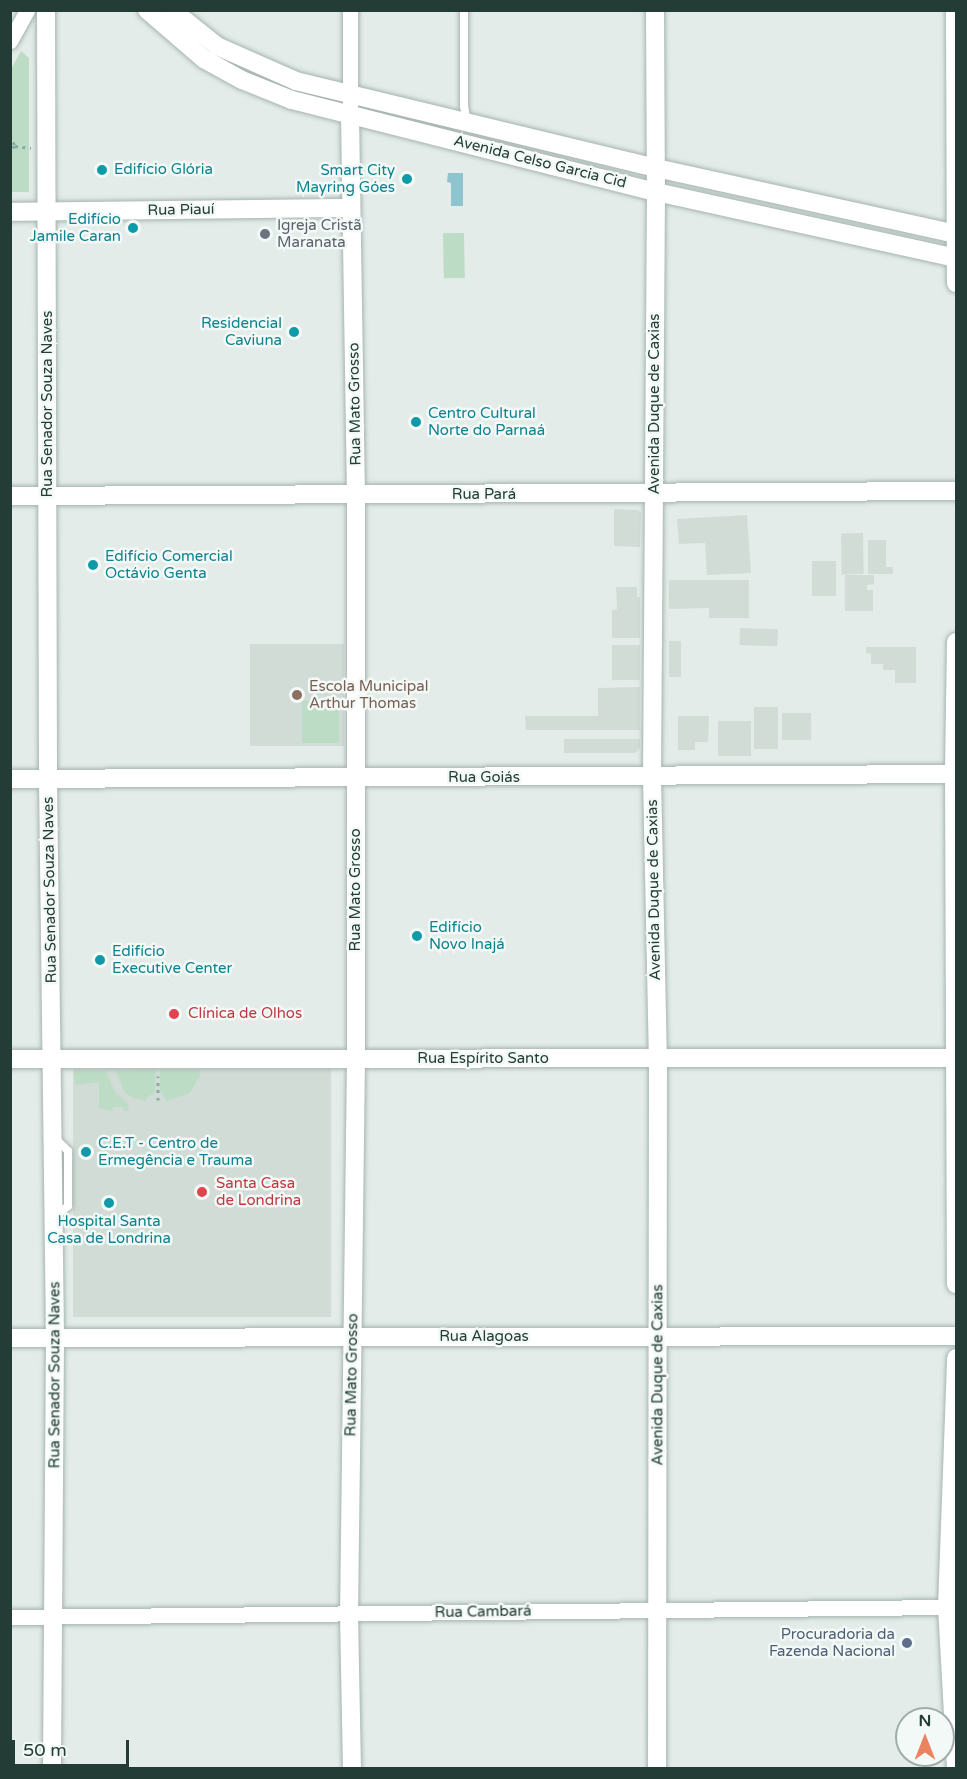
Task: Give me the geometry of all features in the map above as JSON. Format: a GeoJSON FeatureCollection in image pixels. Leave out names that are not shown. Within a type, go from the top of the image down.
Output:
{"type":"FeatureCollection","features":[{"type":"Feature","properties":{"kind":"street"},"geometry":{"type":"LineString","coordinates":[[10,41],[27,10]]}},
{"type":"Feature","properties":{"kind":"street","name":"Rua Senador Souza Naves"},"geometry":{"type":"LineString","coordinates":[[46,10],[49,212],[48,779],[55,1338],[55,1618],[52,1768]]}},
{"type":"Feature","properties":{"kind":"street","name":"Avenida Celso Garcia Cid"},"geometry":{"type":"LineString","coordinates":[[147,10],[185,45],[230,75],[292,100],[656,192],[956,258]]}},
{"type":"Feature","properties":{"kind":"street","name":"Avenida Celso Garcia Cid"},"geometry":{"type":"LineString","coordinates":[[172,10],[217,46],[256,66],[296,81],[656,168],[956,234]]}},
{"type":"Feature","properties":{"kind":"street","name":"Rua Mato Grosso"},"geometry":{"type":"LineString","coordinates":[[350,10],[356,496],[356,1059],[348,1614],[352,1768]]}},
{"type":"Feature","properties":{"kind":"street","name":"Avenida Duque de Caxias"},"geometry":{"type":"LineString","coordinates":[[655,10],[655,494],[651,777],[658,1059],[657,1768]]}},
{"type":"Feature","properties":{"kind":"street"},"geometry":{"type":"LineString","coordinates":[[955,10],[957,283]]}},
{"type":"Feature","properties":{"kind":"street"},"geometry":{"type":"LineString","coordinates":[[742,211],[746,188]]}},
{"type":"Feature","properties":{"kind":"street"},"geometry":{"type":"LineString","coordinates":[[830,230],[834,207]]}},
{"type":"Feature","properties":{"kind":"street","name":"Rua Piauí"},"geometry":{"type":"LineString","coordinates":[[10,212],[351,208]]}},
{"type":"Feature","properties":{"kind":"street","name":"Rua Pará"},"geometry":{"type":"LineString","coordinates":[[10,496],[356,496],[957,491]]}},
{"type":"Feature","properties":{"kind":"street"},"geometry":{"type":"LineString","coordinates":[[957,642],[955,774],[957,1284]]}},
{"type":"Feature","properties":{"kind":"street","name":"Rua Goiás"},"geometry":{"type":"LineString","coordinates":[[10,779],[955,774]]}},
{"type":"Feature","properties":{"kind":"street","name":"Rua Espírito Santo"},"geometry":{"type":"LineString","coordinates":[[10,1059],[956,1058]]}},
{"type":"Feature","properties":{"kind":"street","name":"Rua Alagoas"},"geometry":{"type":"LineString","coordinates":[[10,1338],[957,1336]]}},
{"type":"Feature","properties":{"kind":"street"},"geometry":{"type":"LineString","coordinates":[[956,1768],[952,1607],[957,1358]]}},
{"type":"Feature","properties":{"kind":"street","name":"Rua Cambará"},"geometry":{"type":"LineString","coordinates":[[10,1617],[952,1607]]}},
{"type":"Feature","properties":{"kind":"lane"},"geometry":{"type":"LineString","coordinates":[[464,10],[464,106],[467,123]]}},
{"type":"Feature","properties":{"kind":"path"},"geometry":{"type":"LineString","coordinates":[[10,135],[15,146]]}},
{"type":"Feature","properties":{"kind":"path"},"geometry":{"type":"LineString","coordinates":[[10,149],[15,146],[33,148]]}},
{"type":"Feature","properties":{"kind":"path"},"geometry":{"type":"LineString","coordinates":[[158,1059],[158,1100]]}},
{"type":"Feature","properties":{"kind":"shaded area"},"geometry":{"type":"Polygon","coordinates":[[[614,509],[641,512],[640,547],[614,546],[614,509]]]}},
{"type":"Feature","properties":{"kind":"shaded area"},"geometry":{"type":"Polygon","coordinates":[[[747,515],[751,573],[707,575],[705,543],[679,544],[677,519],[747,515]]]}},
{"type":"Feature","properties":{"kind":"shaded area"},"geometry":{"type":"Polygon","coordinates":[[[841,533],[863,533],[864,574],[842,574],[841,533]]]}},
{"type":"Feature","properties":{"kind":"shaded area"},"geometry":{"type":"Polygon","coordinates":[[[868,540],[886,540],[886,567],[893,567],[893,574],[868,574],[868,540]]]}},
{"type":"Feature","properties":{"kind":"shaded area"},"geometry":{"type":"Polygon","coordinates":[[[812,561],[836,561],[836,596],[812,596],[812,561]]]}},
{"type":"Feature","properties":{"kind":"shaded area"},"geometry":{"type":"Polygon","coordinates":[[[845,575],[874,575],[874,584],[867,585],[867,590],[873,590],[873,611],[845,611],[845,575]]]}},
{"type":"Feature","properties":{"kind":"shaded area"},"geometry":{"type":"Polygon","coordinates":[[[669,580],[749,580],[749,618],[709,618],[709,608],[669,609],[669,580]]]}},
{"type":"Feature","properties":{"kind":"shaded area"},"geometry":{"type":"Polygon","coordinates":[[[616,587],[637,587],[637,597],[640,597],[640,638],[612,638],[612,610],[617,609],[616,587]]]}},
{"type":"Feature","properties":{"kind":"shaded area"},"geometry":{"type":"Polygon","coordinates":[[[740,628],[778,629],[777,646],[739,645],[740,628]]]}},
{"type":"Feature","properties":{"kind":"shaded area"},"geometry":{"type":"Polygon","coordinates":[[[669,641],[681,641],[681,677],[669,677],[669,641]]]}},
{"type":"Feature","properties":{"kind":"shaded area","name":"Escola Municipal Arthur Thomas"},"geometry":{"type":"Polygon","coordinates":[[[250,644],[344,644],[344,746],[250,746],[250,644]]]}},
{"type":"Feature","properties":{"kind":"shaded area"},"geometry":{"type":"Polygon","coordinates":[[[612,645],[640,645],[640,680],[612,680],[612,645]]]}},
{"type":"Feature","properties":{"kind":"shaded area"},"geometry":{"type":"Polygon","coordinates":[[[866,647],[916,647],[916,683],[895,683],[895,670],[883,670],[883,664],[871,664],[871,654],[866,653],[866,647]]]}},
{"type":"Feature","properties":{"kind":"shaded area"},"geometry":{"type":"Polygon","coordinates":[[[640,687],[640,730],[526,730],[525,716],[598,716],[598,688],[640,687]]]}},
{"type":"Feature","properties":{"kind":"shaded area"},"geometry":{"type":"Polygon","coordinates":[[[754,707],[778,707],[778,749],[754,749],[754,707]]]}},
{"type":"Feature","properties":{"kind":"shaded area"},"geometry":{"type":"Polygon","coordinates":[[[782,713],[811,713],[811,740],[782,740],[782,713]]]}},
{"type":"Feature","properties":{"kind":"shaded area"},"geometry":{"type":"Polygon","coordinates":[[[678,716],[709,716],[708,742],[695,742],[695,750],[678,750],[678,716]]]}},
{"type":"Feature","properties":{"kind":"shaded area"},"geometry":{"type":"Polygon","coordinates":[[[718,721],[751,721],[751,756],[718,756],[718,721]]]}},
{"type":"Feature","properties":{"kind":"shaded area"},"geometry":{"type":"Polygon","coordinates":[[[564,739],[640,739],[640,748],[635,753],[564,753],[564,739]]]}},
{"type":"Feature","properties":{"kind":"shaded area","name":"Santa Casa de Londrina"},"geometry":{"type":"Polygon","coordinates":[[[73,1069],[331,1069],[331,1317],[73,1317],[73,1069]]]}},
{"type":"Feature","properties":{"kind":"green space"},"geometry":{"type":"Polygon","coordinates":[[[21,51],[29,58],[29,192],[11,192],[11,69],[21,51]]]}},
{"type":"Feature","properties":{"kind":"green space"},"geometry":{"type":"Polygon","coordinates":[[[443,233],[464,233],[465,278],[444,278],[443,233]]]}},
{"type":"Feature","properties":{"kind":"green space"},"geometry":{"type":"Polygon","coordinates":[[[302,701],[339,701],[339,743],[302,743],[302,701]]]}},
{"type":"Feature","properties":{"kind":"green space"},"geometry":{"type":"Polygon","coordinates":[[[156,1070],[155,1092],[147,1098],[147,1101],[133,1098],[125,1093],[116,1071],[156,1070]]]}},
{"type":"Feature","properties":{"kind":"green space"},"geometry":{"type":"Polygon","coordinates":[[[160,1070],[200,1070],[200,1076],[190,1093],[167,1101],[160,1091],[160,1070]]]}},
{"type":"Feature","properties":{"kind":"green space"},"geometry":{"type":"Polygon","coordinates":[[[74,1071],[106,1071],[115,1092],[129,1105],[128,1111],[123,1111],[123,1107],[113,1107],[112,1111],[99,1108],[99,1082],[75,1085],[74,1071]]]}},
{"type":"Feature","properties":{"kind":"water"},"geometry":{"type":"Polygon","coordinates":[[[448,173],[463,173],[463,206],[451,206],[451,183],[447,182],[448,173]]]}},
{"type":"Feature","properties":{"kind":"place","name":"Edifício Glória"},"geometry":{"type":"Point","coordinates":[102,170]}},
{"type":"Feature","properties":{"kind":"place","name":"Smart City Mayring Góes"},"geometry":{"type":"Point","coordinates":[407,179]}},
{"type":"Feature","properties":{"kind":"place","name":"Edifício Jamile Caran"},"geometry":{"type":"Point","coordinates":[133,228]}},
{"type":"Feature","properties":{"kind":"place","name":"Igreja Cristã Maranata"},"geometry":{"type":"Point","coordinates":[265,234]}},
{"type":"Feature","properties":{"kind":"place","name":"Residencial Caviuna"},"geometry":{"type":"Point","coordinates":[294,332]}},
{"type":"Feature","properties":{"kind":"place","name":"Centro Cultural Norte do Parnaá"},"geometry":{"type":"Point","coordinates":[416,422]}},
{"type":"Feature","properties":{"kind":"place","name":"Edifício Comercial Octávio Genta"},"geometry":{"type":"Point","coordinates":[93,565]}},
{"type":"Feature","properties":{"kind":"place","name":"Escola Municipal Arthur Thomas"},"geometry":{"type":"Point","coordinates":[297,695]}},
{"type":"Feature","properties":{"kind":"place","name":"Edifício Novo Inajá"},"geometry":{"type":"Point","coordinates":[417,936]}},
{"type":"Feature","properties":{"kind":"place","name":"Edifício Executive Center"},"geometry":{"type":"Point","coordinates":[100,960]}},
{"type":"Feature","properties":{"kind":"place","name":"Clínica de Olhos"},"geometry":{"type":"Point","coordinates":[174,1014]}},
{"type":"Feature","properties":{"kind":"place","name":"C.E.T - Centro de Ermegência e Trauma"},"geometry":{"type":"Point","coordinates":[86,1152]}},
{"type":"Feature","properties":{"kind":"place","name":"Santa Casa de Londrina"},"geometry":{"type":"Point","coordinates":[202,1192]}},
{"type":"Feature","properties":{"kind":"place","name":"Hospital Santa Casa de Londrina"},"geometry":{"type":"Point","coordinates":[109,1203]}},
{"type":"Feature","properties":{"kind":"place","name":"Procuradoria da Fazenda Nacional"},"geometry":{"type":"Point","coordinates":[907,1643]}}]}
